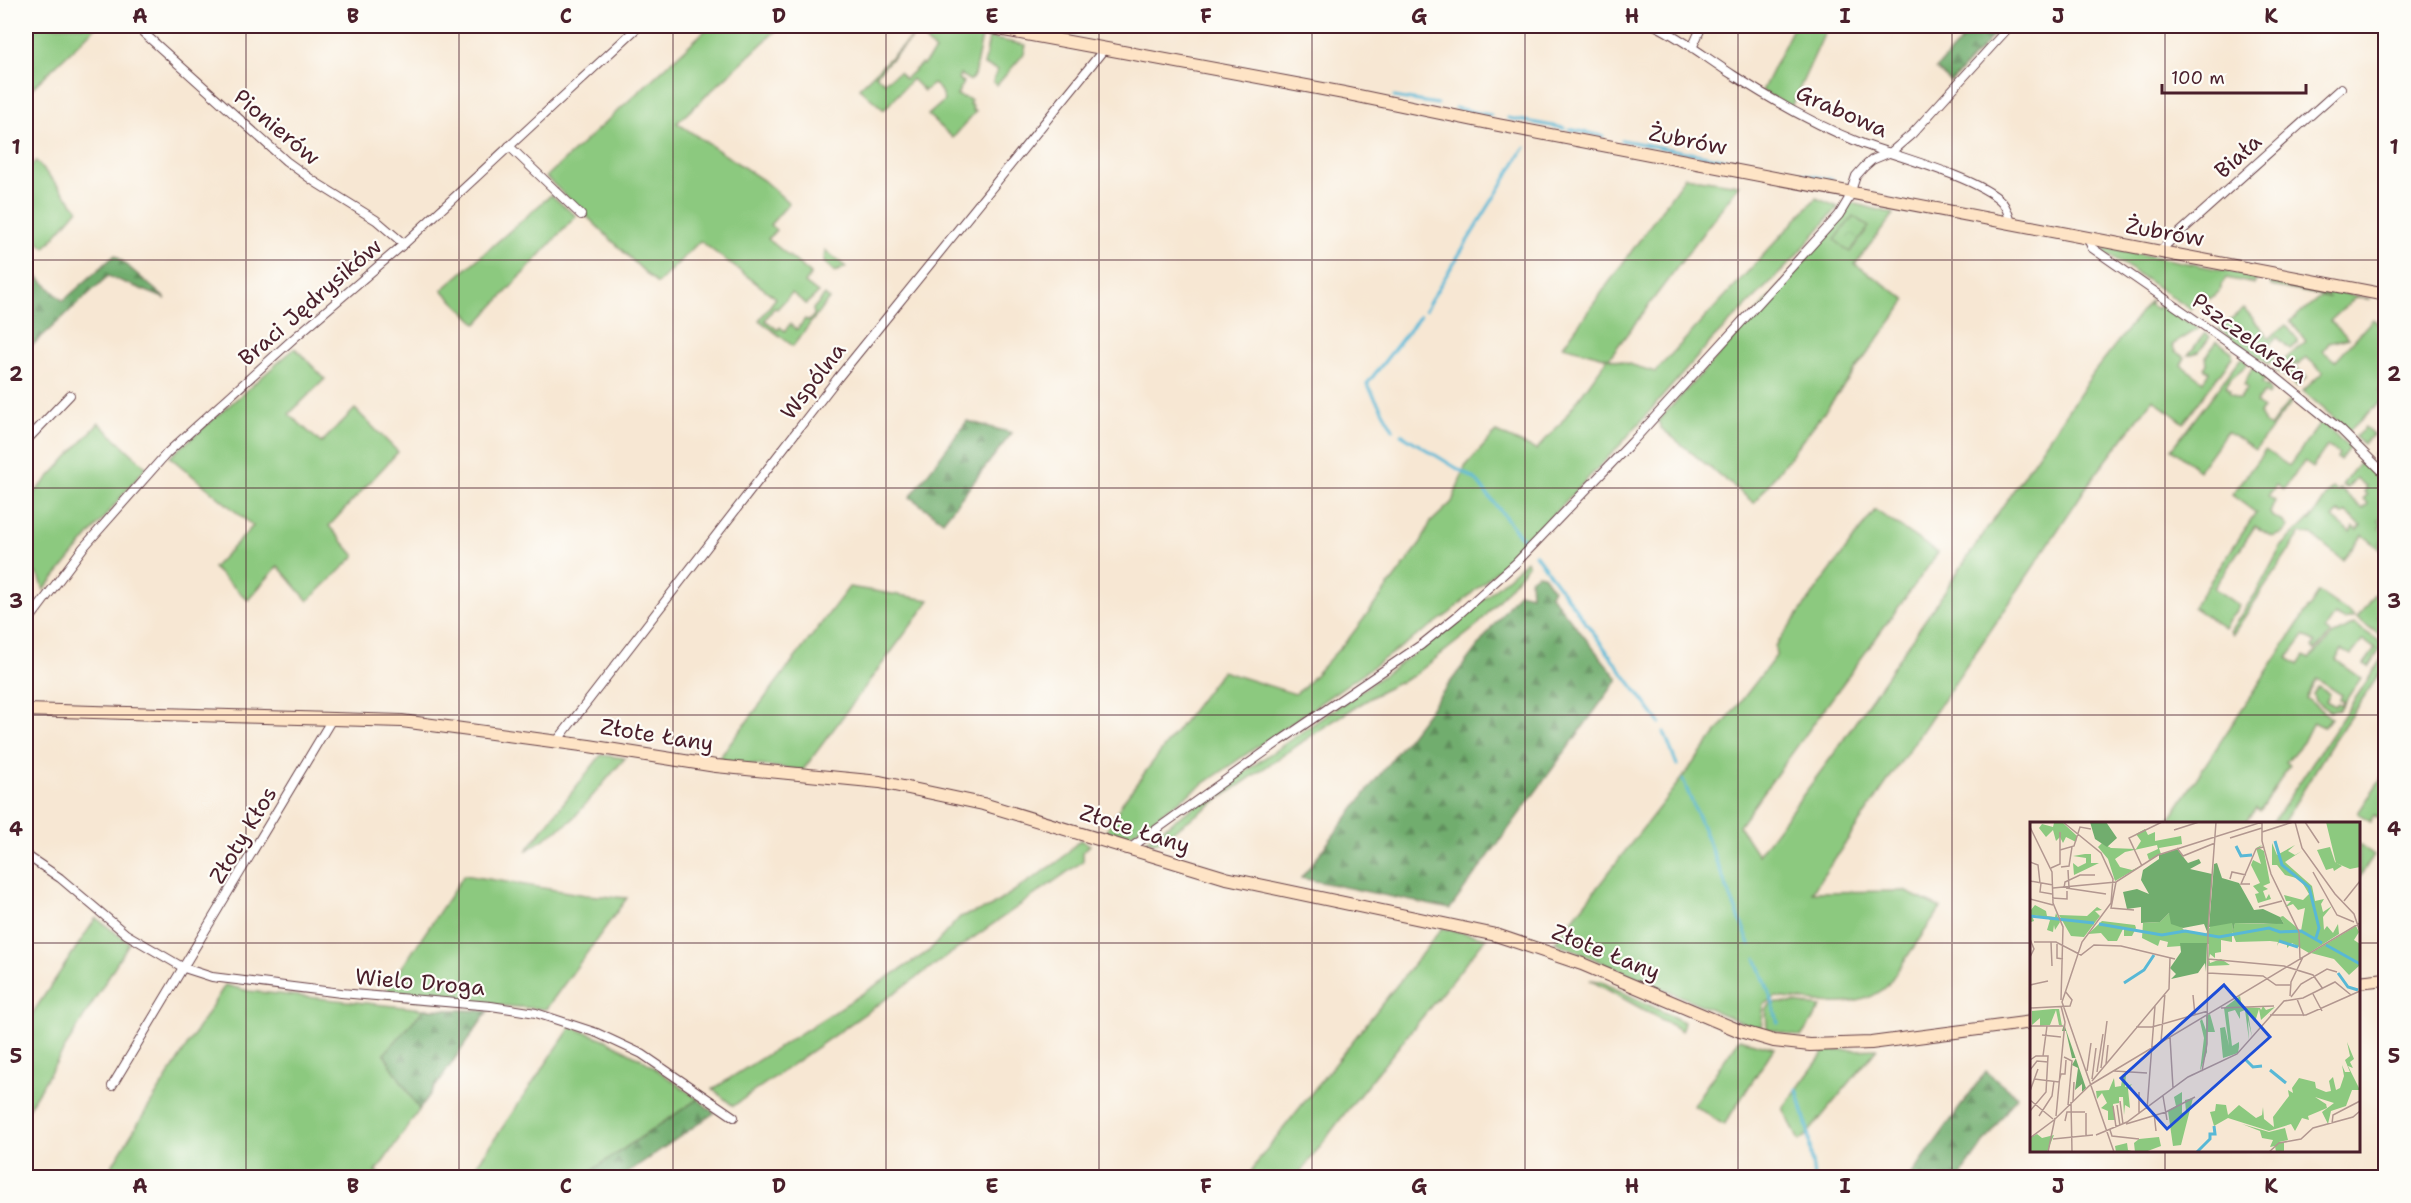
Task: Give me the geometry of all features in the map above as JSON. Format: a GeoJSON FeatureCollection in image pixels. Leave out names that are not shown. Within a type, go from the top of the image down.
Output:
{"type":"FeatureCollection","features":[{"type":"Feature","properties":{"kind":"street","name":"Pionierów"},"geometry":{"type":"LineString","coordinates":[[136,26],[286,161],[376,220],[404,244]]}},
{"type":"Feature","properties":{"kind":"street","name":"Braci Jędrysików"},"geometry":{"type":"LineString","coordinates":[[26,624],[83,548],[167,453],[293,339],[404,244],[639,26]]}},
{"type":"Feature","properties":{"kind":"street","name":"Żubrów"},"geometry":{"type":"LineString","coordinates":[[984,26],[2385,295]]}},
{"type":"Feature","properties":{"kind":"street","name":"Grabowa"},"geometry":{"type":"LineString","coordinates":[[1656,26],[1787,107],[1864,144],[1971,183],[1995,196],[2003,203],[2011,223]]}},
{"type":"Feature","properties":{"kind":"street"},"geometry":{"type":"LineString","coordinates":[[1692,48],[1702,26]]}},
{"type":"Feature","properties":{"kind":"street"},"geometry":{"type":"LineString","coordinates":[[1128,849],[1421,645],[1516,563],[1632,442],[1839,215],[1851,193],[1856,176],[1864,166],[1891,152],[1911,134],[2010,26]]}},
{"type":"Feature","properties":{"kind":"street","name":"Wspólna"},"geometry":{"type":"LineString","coordinates":[[557,741],[837,379],[1105,48]]}},
{"type":"Feature","properties":{"kind":"street","name":"Biała"},"geometry":{"type":"LineString","coordinates":[[2160,252],[2167,243],[2341,88]]}},
{"type":"Feature","properties":{"kind":"street"},"geometry":{"type":"LineString","coordinates":[[509,146],[581,215]]}},
{"type":"Feature","properties":{"kind":"street","name":"Pszczelarska"},"geometry":{"type":"LineString","coordinates":[[2088,239],[2092,249],[2268,370],[2342,431],[2385,475]]}},
{"type":"Feature","properties":{"kind":"street"},"geometry":{"type":"LineString","coordinates":[[26,441],[70,395]]}},
{"type":"Feature","properties":{"kind":"street","name":"Złote Łany"},"geometry":{"type":"LineString","coordinates":[[26,710],[402,721],[557,741],[716,766],[880,782],[983,804],[1226,878],[1503,937],[1582,964],[1740,1031],[1774,1041],[1810,1045],[1871,1043],[2030,1022]]}},
{"type":"Feature","properties":{"kind":"street","name":"Złoty Kłos"},"geometry":{"type":"LineString","coordinates":[[112,1086],[332,719]]}},
{"type":"Feature","properties":{"kind":"street","name":"Wielo Droga"},"geometry":{"type":"LineString","coordinates":[[26,855],[60,878],[139,943],[184,968],[212,977],[341,993],[491,1006],[545,1016],[597,1033],[642,1054],[734,1117]]}},
{"type":"Feature","properties":{"kind":"street"},"geometry":{"type":"LineString","coordinates":[[2360,982],[2385,979]]}},
{"type":"Feature","properties":{"kind":"green space"},"geometry":{"type":"Polygon","coordinates":[[[26,26],[97,26],[26,94],[26,26]]]}},
{"type":"Feature","properties":{"kind":"green space"},"geometry":{"type":"Polygon","coordinates":[[[710,26],[781,26],[677,123],[763,180],[789,203],[770,225],[776,230],[768,239],[811,274],[805,283],[818,293],[806,304],[792,293],[777,309],[774,308],[765,320],[778,330],[780,327],[785,331],[790,324],[797,330],[805,319],[809,321],[814,315],[813,309],[825,295],[829,299],[793,346],[759,320],[776,298],[700,241],[657,284],[546,177],[710,26]]]}},
{"type":"Feature","properties":{"kind":"green space"},"geometry":{"type":"Polygon","coordinates":[[[932,26],[982,36],[974,76],[970,81],[960,74],[958,79],[963,82],[957,95],[971,100],[969,104],[973,106],[972,110],[976,111],[953,138],[928,115],[944,101],[940,91],[933,84],[924,91],[912,79],[884,110],[859,88],[919,30],[876,75],[884,82],[899,72],[905,79],[921,64],[923,65],[935,51],[924,39],[932,26]]]}},
{"type":"Feature","properties":{"kind":"green space"},"geometry":{"type":"Polygon","coordinates":[[[1794,26],[1828,26],[1791,107],[1762,91],[1794,26]]]}},
{"type":"Feature","properties":{"kind":"green space"},"geometry":{"type":"Polygon","coordinates":[[[1974,26],[2002,26],[1951,82],[1936,69],[1974,26]]]}},
{"type":"Feature","properties":{"kind":"green space"},"geometry":{"type":"Polygon","coordinates":[[[989,38],[1026,45],[1024,54],[997,85],[993,82],[997,70],[984,65],[989,38]]]}},
{"type":"Feature","properties":{"kind":"green space"},"geometry":{"type":"Polygon","coordinates":[[[36,161],[78,209],[45,248],[26,231],[26,170],[36,161]]]}},
{"type":"Feature","properties":{"kind":"green space"},"geometry":{"type":"Polygon","coordinates":[[[1685,177],[1739,185],[1609,358],[1655,372],[1816,198],[1838,207],[1792,261],[1712,340],[1620,445],[1515,554],[1450,613],[1127,837],[1106,831],[1124,800],[1222,671],[1295,694],[1350,637],[1421,543],[1430,523],[1452,502],[1465,467],[1496,432],[1536,450],[1560,424],[1608,358],[1563,346],[1685,177]]]}},
{"type":"Feature","properties":{"kind":"green space"},"geometry":{"type":"Polygon","coordinates":[[[551,195],[576,216],[477,324],[442,290],[551,195]]]}},
{"type":"Feature","properties":{"kind":"green space"},"geometry":{"type":"Polygon","coordinates":[[[1849,202],[1894,214],[1855,264],[1907,300],[1754,503],[1661,428],[1658,421],[1841,216],[1849,202]]]}},
{"type":"Feature","properties":{"kind":"green space"},"geometry":{"type":"Polygon","coordinates":[[[1853,216],[1869,227],[1850,252],[1835,240],[1853,216]]]}},
{"type":"Feature","properties":{"kind":"green space"},"geometry":{"type":"Polygon","coordinates":[[[2104,247],[2259,277],[2254,284],[2226,278],[2221,289],[2210,299],[2203,292],[2190,309],[2105,254],[2104,247]]]}},
{"type":"Feature","properties":{"kind":"green space"},"geometry":{"type":"Polygon","coordinates":[[[825,250],[846,267],[835,272],[824,262],[825,250]]]}},
{"type":"Feature","properties":{"kind":"green space"},"geometry":{"type":"Polygon","coordinates":[[[115,255],[166,299],[108,276],[26,351],[26,271],[29,268],[63,301],[115,255]]]}},
{"type":"Feature","properties":{"kind":"green space"},"geometry":{"type":"Polygon","coordinates":[[[2270,278],[2371,299],[2355,298],[2330,321],[2349,338],[2329,343],[2323,351],[2335,361],[2373,319],[2377,323],[2383,317],[2385,318],[2385,384],[2379,391],[2385,397],[2349,431],[2303,391],[2323,372],[2306,357],[2298,365],[2296,363],[2284,376],[2274,369],[2306,341],[2290,321],[2320,297],[2330,297],[2271,286],[2270,278]]]}},
{"type":"Feature","properties":{"kind":"green space"},"geometry":{"type":"Polygon","coordinates":[[[2152,298],[2149,305],[2157,309],[2161,304],[2198,329],[2172,345],[2175,351],[2185,358],[2181,365],[2203,381],[2209,372],[2204,368],[2207,364],[2206,356],[2217,341],[2232,352],[2232,357],[2184,423],[2153,399],[2149,404],[2087,486],[1812,892],[1904,891],[1941,908],[1886,987],[1874,995],[1848,1003],[1776,997],[1764,1005],[1761,1028],[1750,1026],[1555,942],[1776,656],[1775,646],[1875,510],[1938,553],[1739,826],[1758,855],[1833,755],[2094,372],[2152,298]]]}},
{"type":"Feature","properties":{"kind":"green space"},"geometry":{"type":"Polygon","coordinates":[[[2244,308],[2269,338],[2286,325],[2298,343],[2290,349],[2277,337],[2265,348],[2275,359],[2268,364],[2219,329],[2244,308]]]}},
{"type":"Feature","properties":{"kind":"green space"},"geometry":{"type":"Polygon","coordinates":[[[2205,333],[2210,337],[2199,352],[2188,355],[2205,333]]]}},
{"type":"Feature","properties":{"kind":"green space"},"geometry":{"type":"Polygon","coordinates":[[[295,348],[325,379],[289,414],[321,443],[355,409],[398,452],[329,526],[355,556],[308,601],[278,566],[248,600],[213,568],[253,526],[170,457],[295,348]]]}},
{"type":"Feature","properties":{"kind":"green space"},"geometry":{"type":"Polygon","coordinates":[[[2241,358],[2247,362],[2247,365],[2231,378],[2226,386],[2229,392],[2239,399],[2248,388],[2244,385],[2253,366],[2267,376],[2262,383],[2267,387],[2268,385],[2270,392],[2268,395],[2264,392],[2256,403],[2263,409],[2259,413],[2264,423],[2270,427],[2288,402],[2293,400],[2255,450],[2227,431],[2199,470],[2172,449],[2241,358]]]}},
{"type":"Feature","properties":{"kind":"green space"},"geometry":{"type":"Polygon","coordinates":[[[2296,368],[2307,377],[2297,386],[2287,378],[2296,368]]]}},
{"type":"Feature","properties":{"kind":"green space"},"geometry":{"type":"Polygon","coordinates":[[[967,421],[1012,433],[943,521],[910,497],[967,421]]]}},
{"type":"Feature","properties":{"kind":"green space"},"geometry":{"type":"Polygon","coordinates":[[[2322,421],[2349,448],[2340,460],[2337,458],[2339,454],[2327,446],[2312,468],[2304,462],[2283,490],[2276,485],[2268,496],[2275,501],[2270,513],[2288,527],[2283,533],[2272,537],[2255,526],[2214,588],[2239,606],[2224,628],[2193,607],[2256,513],[2232,495],[2265,450],[2289,466],[2322,421]]]}},
{"type":"Feature","properties":{"kind":"green space"},"geometry":{"type":"Polygon","coordinates":[[[99,423],[146,467],[44,590],[40,578],[26,563],[26,502],[99,423]]]}},
{"type":"Feature","properties":{"kind":"green space"},"geometry":{"type":"Polygon","coordinates":[[[2365,428],[2373,435],[2363,444],[2355,437],[2365,428]]]}},
{"type":"Feature","properties":{"kind":"green space"},"geometry":{"type":"Polygon","coordinates":[[[2384,444],[2385,446],[2385,466],[2373,454],[2384,444]]]}},
{"type":"Feature","properties":{"kind":"green space"},"geometry":{"type":"Polygon","coordinates":[[[2361,460],[2385,483],[2385,512],[2379,520],[2382,523],[2379,528],[2385,533],[2380,543],[2385,548],[2385,553],[2363,535],[2343,560],[2312,535],[2301,533],[2233,634],[2230,631],[2256,593],[2281,547],[2311,517],[2310,521],[2332,487],[2338,492],[2340,489],[2363,509],[2368,504],[2363,499],[2367,495],[2364,492],[2367,487],[2356,478],[2347,488],[2342,485],[2361,460]],[[2338,512],[2333,518],[2350,532],[2354,527],[2358,530],[2361,526],[2346,512],[2343,515],[2338,512]]]}},
{"type":"Feature","properties":{"kind":"green space"},"geometry":{"type":"Polygon","coordinates":[[[1526,561],[1528,565],[1477,626],[1413,676],[1380,692],[1330,723],[1157,842],[1145,841],[1424,647],[1465,616],[1526,561]]]}},
{"type":"Feature","properties":{"kind":"green space"},"geometry":{"type":"Polygon","coordinates":[[[1537,574],[1543,575],[1553,589],[1550,594],[1618,679],[1450,909],[1301,878],[1519,592],[1531,595],[1530,579],[1537,574]]]}},
{"type":"Feature","properties":{"kind":"green space"},"geometry":{"type":"Polygon","coordinates":[[[2385,580],[2385,615],[2384,617],[2381,614],[2378,617],[2385,623],[2385,639],[2357,618],[2385,580]]]}},
{"type":"Feature","properties":{"kind":"green space"},"geometry":{"type":"Polygon","coordinates":[[[849,587],[930,600],[803,770],[717,761],[849,587]]]}},
{"type":"Feature","properties":{"kind":"green space"},"geometry":{"type":"Polygon","coordinates":[[[2319,592],[2355,617],[2344,620],[2335,615],[2325,630],[2331,634],[2315,650],[2312,648],[2315,643],[2304,636],[2287,658],[2298,665],[2304,656],[2309,659],[2332,636],[2354,624],[2379,641],[2382,646],[2369,667],[2364,664],[2375,649],[2363,640],[2351,655],[2342,649],[2336,660],[2361,678],[2339,710],[2330,712],[2315,701],[2313,694],[2318,687],[2330,694],[2326,701],[2335,706],[2338,703],[2341,705],[2343,701],[2340,699],[2342,695],[2317,679],[2306,698],[2331,718],[2324,727],[2313,722],[2303,742],[2286,762],[2290,765],[2260,811],[2256,808],[2246,822],[2168,822],[2319,592]]]}},
{"type":"Feature","properties":{"kind":"green space"},"geometry":{"type":"Polygon","coordinates":[[[2385,654],[2385,666],[2333,742],[2284,822],[2273,822],[2385,654]]]}},
{"type":"Feature","properties":{"kind":"green space"},"geometry":{"type":"Polygon","coordinates":[[[601,755],[625,758],[571,821],[526,851],[601,755]]]}},
{"type":"Feature","properties":{"kind":"green space"},"geometry":{"type":"Polygon","coordinates":[[[2385,772],[2385,822],[2374,815],[2370,822],[2358,813],[2385,772]]]}},
{"type":"Feature","properties":{"kind":"green space"},"geometry":{"type":"Polygon","coordinates":[[[1080,840],[1090,845],[1083,852],[1083,861],[733,1106],[713,1089],[928,952],[960,917],[990,907],[1058,862],[1080,840]]]}},
{"type":"Feature","properties":{"kind":"green space"},"geometry":{"type":"Polygon","coordinates":[[[2360,845],[2374,855],[2360,877],[2360,845]]]}},
{"type":"Feature","properties":{"kind":"green space"},"geometry":{"type":"Polygon","coordinates":[[[464,875],[586,895],[627,898],[546,1009],[382,997],[464,875]]]}},
{"type":"Feature","properties":{"kind":"green space"},"geometry":{"type":"Polygon","coordinates":[[[96,918],[129,943],[26,1112],[26,1023],[96,918]]]}},
{"type":"Feature","properties":{"kind":"green space"},"geometry":{"type":"Polygon","coordinates":[[[1442,928],[1486,938],[1345,1113],[1297,1177],[1247,1178],[1260,1158],[1442,928]]]}},
{"type":"Feature","properties":{"kind":"green space"},"geometry":{"type":"Polygon","coordinates":[[[1590,980],[1600,981],[1684,1022],[1682,1031],[1590,980]]]}},
{"type":"Feature","properties":{"kind":"green space"},"geometry":{"type":"Polygon","coordinates":[[[225,985],[249,991],[424,1009],[488,1011],[376,1172],[387,1177],[104,1178],[225,985]]]}},
{"type":"Feature","properties":{"kind":"green space"},"geometry":{"type":"Polygon","coordinates":[[[1771,1003],[1795,1003],[1821,1007],[1801,1037],[1767,1029],[1766,1010],[1771,1003]]]}},
{"type":"Feature","properties":{"kind":"green space"},"geometry":{"type":"Polygon","coordinates":[[[424,1009],[488,1011],[419,1110],[384,1054],[424,1009]]]}},
{"type":"Feature","properties":{"kind":"green space"},"geometry":{"type":"Polygon","coordinates":[[[571,1027],[604,1039],[643,1060],[698,1099],[582,1177],[468,1178],[571,1027]]]}},
{"type":"Feature","properties":{"kind":"green space"},"geometry":{"type":"Polygon","coordinates":[[[1739,1039],[1774,1048],[1724,1125],[1693,1105],[1739,1039]]]}},
{"type":"Feature","properties":{"kind":"green space"},"geometry":{"type":"Polygon","coordinates":[[[1877,1049],[1805,1137],[1799,1141],[1783,1108],[1825,1051],[1877,1049]]]}},
{"type":"Feature","properties":{"kind":"green space"},"geometry":{"type":"Polygon","coordinates":[[[1986,1071],[2017,1096],[1960,1177],[1910,1177],[1986,1071]]]}},
{"type":"Feature","properties":{"kind":"green space"},"geometry":{"type":"Polygon","coordinates":[[[698,1099],[714,1113],[621,1177],[582,1177],[698,1099]]]}},
{"type":"Feature","properties":{"kind":"waterway"},"geometry":{"type":"LineString","coordinates":[[1394,97],[1437,104]]}},
{"type":"Feature","properties":{"kind":"waterway"},"geometry":{"type":"LineString","coordinates":[[1455,108],[1471,111]]}},
{"type":"Feature","properties":{"kind":"waterway"},"geometry":{"type":"LineString","coordinates":[[1474,112],[1491,115]]}},
{"type":"Feature","properties":{"kind":"waterway"},"geometry":{"type":"LineString","coordinates":[[1508,118],[1564,128]]}},
{"type":"Feature","properties":{"kind":"waterway"},"geometry":{"type":"LineString","coordinates":[[1569,129],[1603,136]]}},
{"type":"Feature","properties":{"kind":"waterway"},"geometry":{"type":"LineString","coordinates":[[1622,140],[1733,161]]}},
{"type":"Feature","properties":{"kind":"waterway"},"geometry":{"type":"LineString","coordinates":[[1425,310],[1525,147]]}},
{"type":"Feature","properties":{"kind":"waterway"},"geometry":{"type":"LineString","coordinates":[[1742,162],[1832,180]]}},
{"type":"Feature","properties":{"kind":"waterway"},"geometry":{"type":"LineString","coordinates":[[1393,429],[1367,384],[1420,316]]}},
{"type":"Feature","properties":{"kind":"waterway"},"geometry":{"type":"LineString","coordinates":[[1401,434],[1476,480],[1525,542]]}},
{"type":"Feature","properties":{"kind":"waterway"},"geometry":{"type":"LineString","coordinates":[[1535,554],[1660,723]]}},
{"type":"Feature","properties":{"kind":"waterway"},"geometry":{"type":"LineString","coordinates":[[1664,732],[1677,765]]}},
{"type":"Feature","properties":{"kind":"waterway"},"geometry":{"type":"LineString","coordinates":[[1683,780],[1750,944]]}},
{"type":"Feature","properties":{"kind":"waterway"},"geometry":{"type":"LineString","coordinates":[[1756,958],[1778,1023]]}},
{"type":"Feature","properties":{"kind":"waterway"},"geometry":{"type":"LineString","coordinates":[[1797,1089],[1808,1131],[1814,1178]]}}]}
